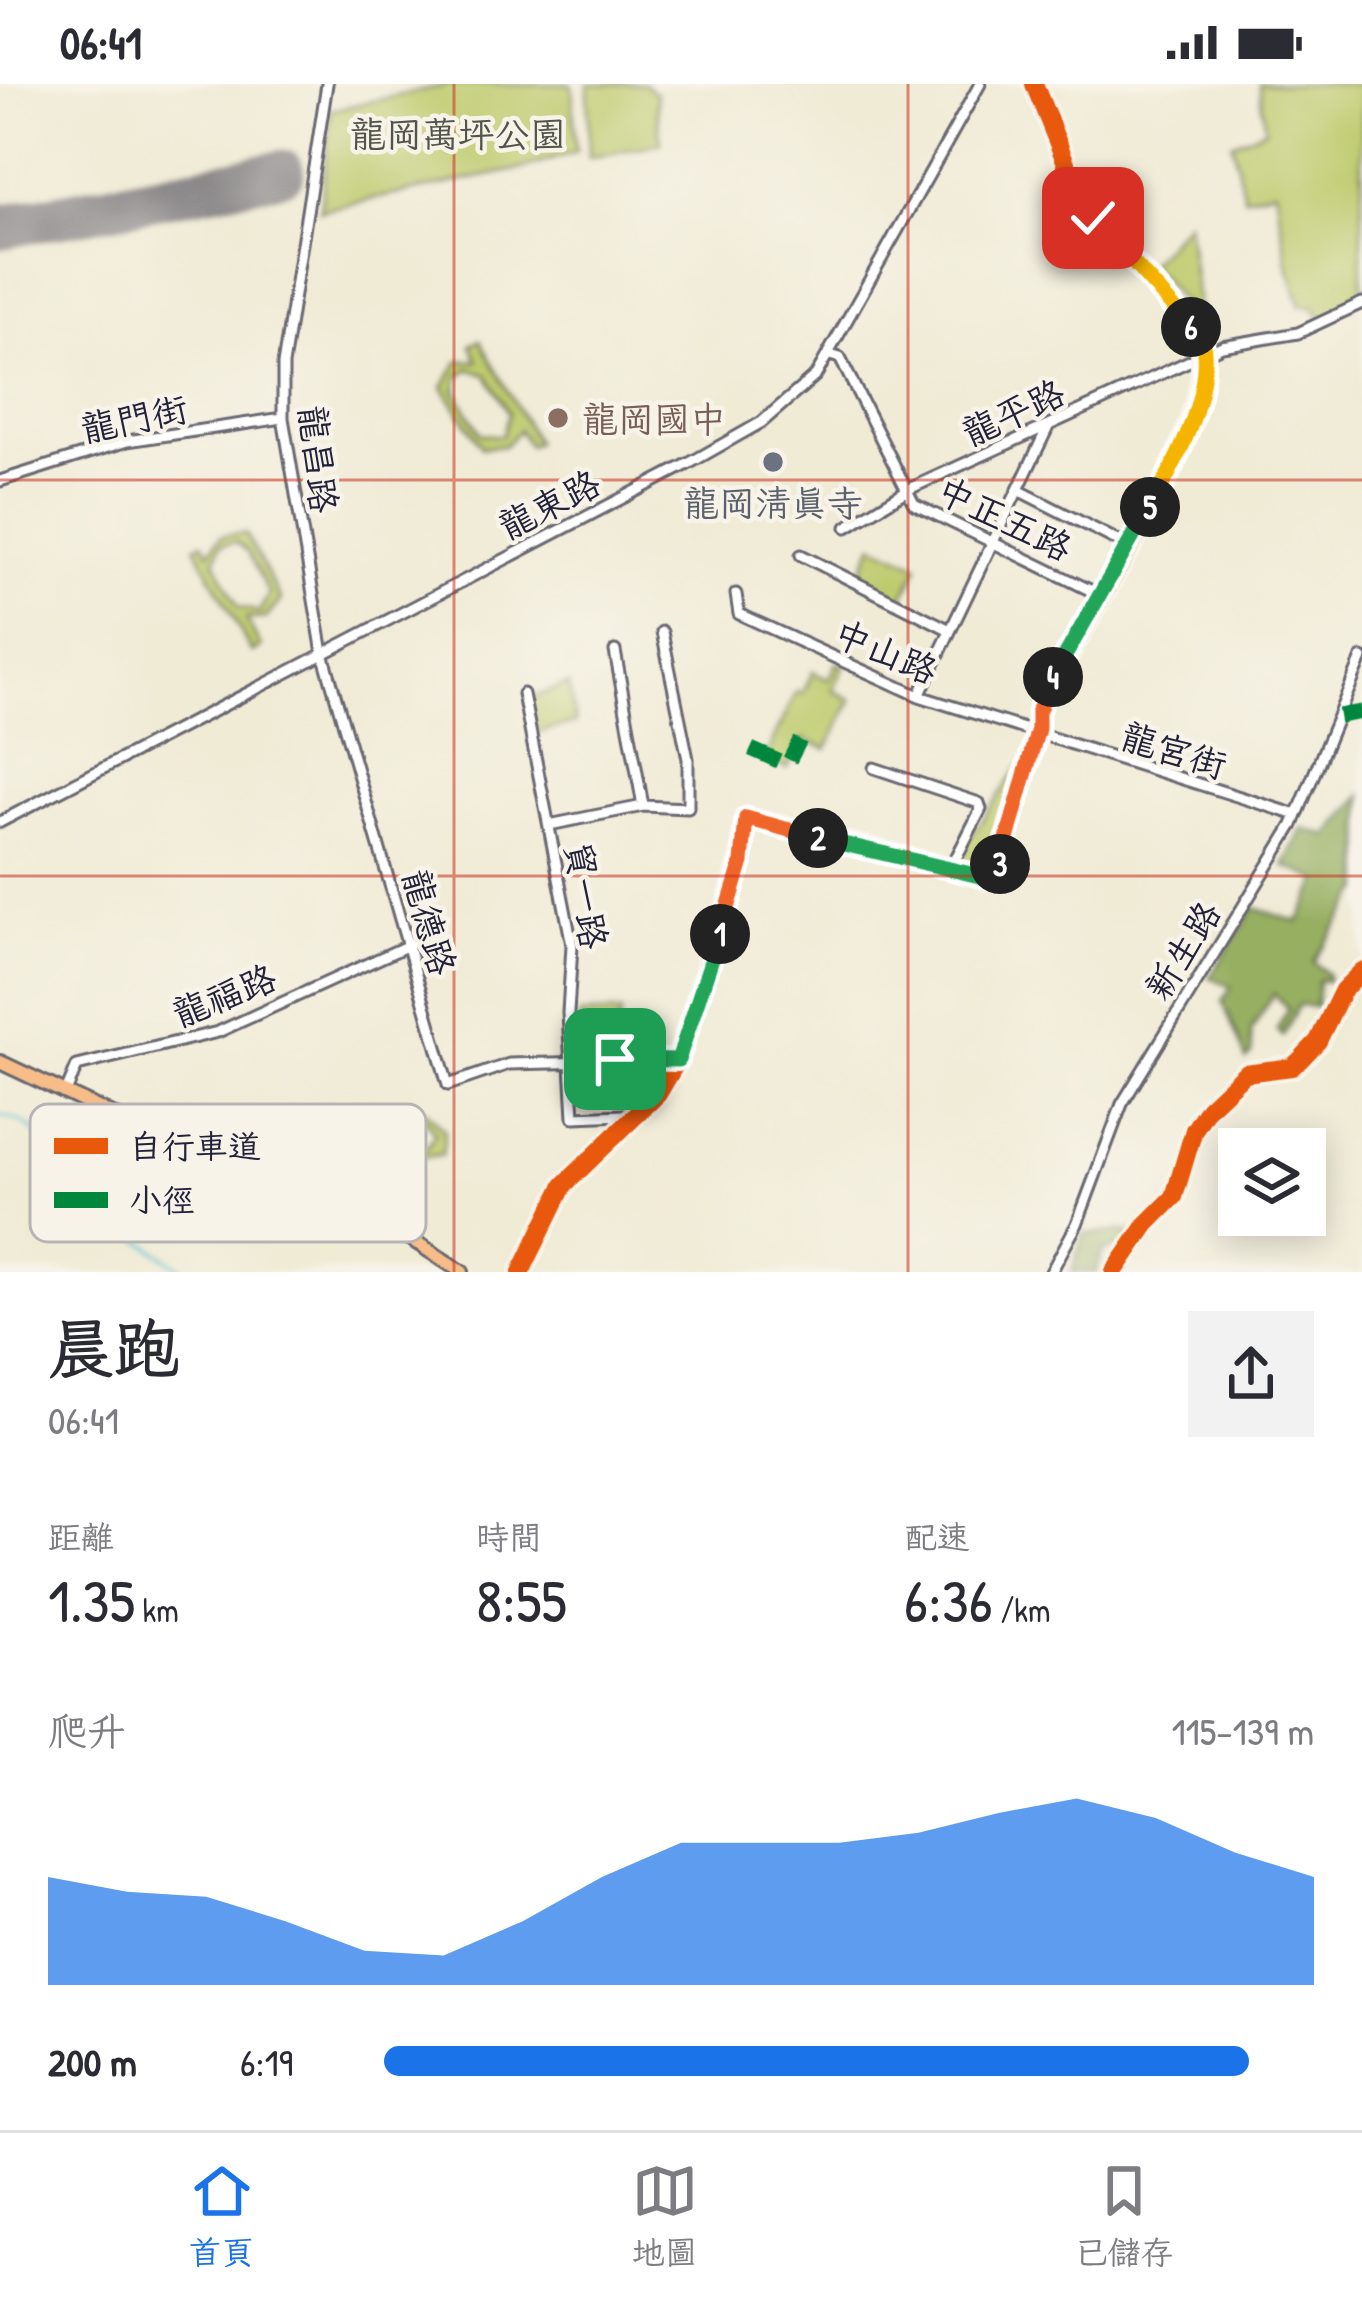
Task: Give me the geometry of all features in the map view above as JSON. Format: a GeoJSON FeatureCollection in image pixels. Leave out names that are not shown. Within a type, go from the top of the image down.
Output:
{"type":"FeatureCollection","features":[{"type":"Feature","properties":{"kind":"main road"},"geometry":{"type":"LineString","coordinates":[[0,1062],[91,1104]]}},
{"type":"Feature","properties":{"kind":"main road"},"geometry":{"type":"LineString","coordinates":[[414,1242],[463,1272]]}},
{"type":"Feature","properties":{"kind":"street","name":"龍昌路"},"geometry":{"type":"LineString","coordinates":[[323,653],[283,418],[283,365],[327,84]]}},
{"type":"Feature","properties":{"kind":"street","name":"龍東路"},"geometry":{"type":"LineString","coordinates":[[0,822],[740,435],[781,407],[830,355],[980,84]]}},
{"type":"Feature","properties":{"kind":"street"},"geometry":{"type":"LineString","coordinates":[[520,1272],[564,1185],[658,1094],[678,1060],[742,862],[746,818],[988,878],[997,875],[1038,729],[1038,712],[1192,417],[1205,353],[1202,338],[1083,205],[1034,84]]}},
{"type":"Feature","properties":{"kind":"street","name":"龍平路"},"geometry":{"type":"LineString","coordinates":[[847,526],[909,489],[1205,353],[1307,331],[1362,303]]}},
{"type":"Feature","properties":{"kind":"street","name":"中正五路"},"geometry":{"type":"LineString","coordinates":[[830,355],[840,358],[914,504],[1100,596]]}},
{"type":"Feature","properties":{"kind":"street","name":"龍門街"},"geometry":{"type":"LineString","coordinates":[[0,482],[127,441],[283,418]]}},
{"type":"Feature","properties":{"kind":"street"},"geometry":{"type":"LineString","coordinates":[[920,696],[1049,425]]}},
{"type":"Feature","properties":{"kind":"street"},"geometry":{"type":"LineString","coordinates":[[1018,490],[1128,546]]}},
{"type":"Feature","properties":{"kind":"street"},"geometry":{"type":"LineString","coordinates":[[801,555],[950,630]]}},
{"type":"Feature","properties":{"kind":"street","name":"中山路"},"geometry":{"type":"LineString","coordinates":[[736,594],[740,614],[920,696],[1038,729]]}},
{"type":"Feature","properties":{"kind":"street"},"geometry":{"type":"LineString","coordinates":[[549,825],[644,806],[688,808],[688,759],[662,632]]}},
{"type":"Feature","properties":{"kind":"street"},"geometry":{"type":"LineString","coordinates":[[615,651],[644,806]]}},
{"type":"Feature","properties":{"kind":"street","name":"龍德路"},"geometry":{"type":"LineString","coordinates":[[323,653],[448,1084],[509,1064],[571,1060]]}},
{"type":"Feature","properties":{"kind":"street","name":"新生路"},"geometry":{"type":"LineString","coordinates":[[1051,1272],[1077,1224],[1122,1104],[1297,814],[1362,658]]}},
{"type":"Feature","properties":{"kind":"street","name":"貿一路"},"geometry":{"type":"LineString","coordinates":[[523,694],[572,945],[574,1117],[624,1115],[632,1121]]}},
{"type":"Feature","properties":{"kind":"street","name":"龍宮街"},"geometry":{"type":"LineString","coordinates":[[1038,729],[1116,761],[1297,814]]}},
{"type":"Feature","properties":{"kind":"street"},"geometry":{"type":"LineString","coordinates":[[874,769],[979,803],[981,809],[952,866]]}},
{"type":"Feature","properties":{"kind":"street","name":"龍福路"},"geometry":{"type":"LineString","coordinates":[[66,1092],[76,1066],[202,1037],[411,944]]}},
{"type":"Feature","properties":{"kind":"street"},"geometry":{"type":"LineString","coordinates":[[1114,1272],[1147,1224],[1174,1197],[1194,1130],[1208,1108],[1245,1073],[1292,1067],[1318,1041],[1343,990],[1362,971]]}},
{"type":"Feature","properties":{"kind":"street"},"geometry":{"type":"LineString","coordinates":[[571,1060],[678,1060]]}},
{"type":"Feature","properties":{"kind":"green space","name":"龍岡萬坪公園"},"geometry":{"type":"Polygon","coordinates":[[[453,84],[572,84],[576,152],[526,168],[320,210],[331,110],[453,84]]]}},
{"type":"Feature","properties":{"kind":"green space","name":"龍岡萬坪公園"},"geometry":{"type":"Polygon","coordinates":[[[588,84],[644,84],[656,93],[661,143],[589,158],[588,84]]]}},
{"type":"Feature","properties":{"kind":"green space"},"geometry":{"type":"Polygon","coordinates":[[[1259,84],[1362,84],[1362,297],[1323,320],[1313,306],[1301,306],[1289,269],[1275,189],[1244,197],[1232,143],[1265,129],[1259,84]]]}},
{"type":"Feature","properties":{"kind":"green space"},"geometry":{"type":"Polygon","coordinates":[[[1187,222],[1200,325],[1149,263],[1187,222]]]}},
{"type":"Feature","properties":{"kind":"green space"},"geometry":{"type":"Polygon","coordinates":[[[480,340],[536,442],[529,446],[519,430],[504,446],[482,447],[443,387],[459,361],[478,361],[471,345],[480,340]],[[469,369],[458,378],[456,391],[481,434],[502,436],[509,413],[487,375],[469,369]]]}},
{"type":"Feature","properties":{"kind":"green space"},"geometry":{"type":"Polygon","coordinates":[[[245,533],[281,600],[266,618],[246,619],[261,647],[252,653],[195,546],[203,542],[209,552],[221,536],[245,533]],[[236,542],[221,545],[215,561],[238,607],[259,612],[269,594],[247,551],[236,542]]]}},
{"type":"Feature","properties":{"kind":"green space"},"geometry":{"type":"Polygon","coordinates":[[[874,544],[919,565],[902,600],[858,578],[874,544]]]}},
{"type":"Feature","properties":{"kind":"green space"},"geometry":{"type":"Polygon","coordinates":[[[837,663],[844,666],[833,690],[852,700],[827,749],[804,739],[787,769],[765,757],[797,691],[803,693],[813,672],[829,680],[837,663]]]}},
{"type":"Feature","properties":{"kind":"green space"},"geometry":{"type":"Polygon","coordinates":[[[569,684],[575,723],[537,733],[529,699],[569,684]]]}},
{"type":"Feature","properties":{"kind":"green space"},"geometry":{"type":"Polygon","coordinates":[[[1019,767],[990,868],[957,863],[957,856],[1019,767]]]}},
{"type":"Feature","properties":{"kind":"green space"},"geometry":{"type":"Polygon","coordinates":[[[1362,795],[1362,889],[1313,962],[1327,974],[1327,981],[1318,980],[1316,1007],[1298,1005],[1283,1036],[1277,1030],[1288,1009],[1274,994],[1251,1031],[1252,1054],[1246,1059],[1223,1002],[1231,987],[1210,977],[1254,908],[1298,922],[1320,880],[1284,866],[1303,829],[1329,836],[1362,795]]]}},
{"type":"Feature","properties":{"kind":"green space"},"geometry":{"type":"Polygon","coordinates":[[[621,1013],[610,1054],[577,1052],[580,1015],[621,1013]]]}},
{"type":"Feature","properties":{"kind":"green space"},"geometry":{"type":"Polygon","coordinates":[[[426,1112],[445,1131],[442,1155],[426,1156],[435,1134],[426,1112]]]}},
{"type":"Feature","properties":{"kind":"green space"},"geometry":{"type":"Polygon","coordinates":[[[1083,1234],[1139,1234],[1135,1242],[1103,1251],[1096,1272],[1072,1272],[1083,1234]]]}},
{"type":"Feature","properties":{"kind":"waterway"},"geometry":{"type":"LineString","coordinates":[[0,1116],[30,1129]]}},
{"type":"Feature","properties":{"kind":"waterway"},"geometry":{"type":"LineString","coordinates":[[144,1242],[186,1272]]}},
{"type":"Feature","properties":{"kind":"runway"},"geometry":{"type":"LineString","coordinates":[[0,227],[282,172]]}},
{"type":"Feature","properties":{"kind":"marked path"},"geometry":{"type":"LineString","coordinates":[[1339,716],[1362,712]]}},
{"type":"Feature","properties":{"kind":"marked path"},"geometry":{"type":"LineString","coordinates":[[751,749],[787,765],[800,740]]}},
{"type":"Feature","properties":{"kind":"cycle path"},"geometry":{"type":"LineString","coordinates":[[521,1272],[564,1185],[658,1094],[678,1060],[741,862],[746,818],[988,878],[996,875],[1038,729],[1038,712],[1170,472],[1191,422],[1202,376],[1201,338],[1083,205],[1034,84]]}},
{"type":"Feature","properties":{"kind":"cycle path"},"geometry":{"type":"LineString","coordinates":[[1114,1272],[1147,1224],[1174,1197],[1194,1130],[1208,1108],[1245,1073],[1292,1067],[1300,1060],[1318,1041],[1343,990],[1362,971]]}},
{"type":"Feature","properties":{"kind":"place","name":"龍岡國中"},"geometry":{"type":"Point","coordinates":[558,418]}},
{"type":"Feature","properties":{"kind":"place","name":"龍岡清真寺"},"geometry":{"type":"Point","coordinates":[773,462]}},
{"type":"Feature","properties":{"kind":"route"},"geometry":{"type":"LineString","coordinates":[[615,1059],[678,1060],[742,862],[746,818],[770,820],[806,835],[988,878],[997,875],[1038,729],[1038,712],[1051,681],[1158,495],[1192,417],[1205,360],[1202,338],[1093,218]]}}]}
